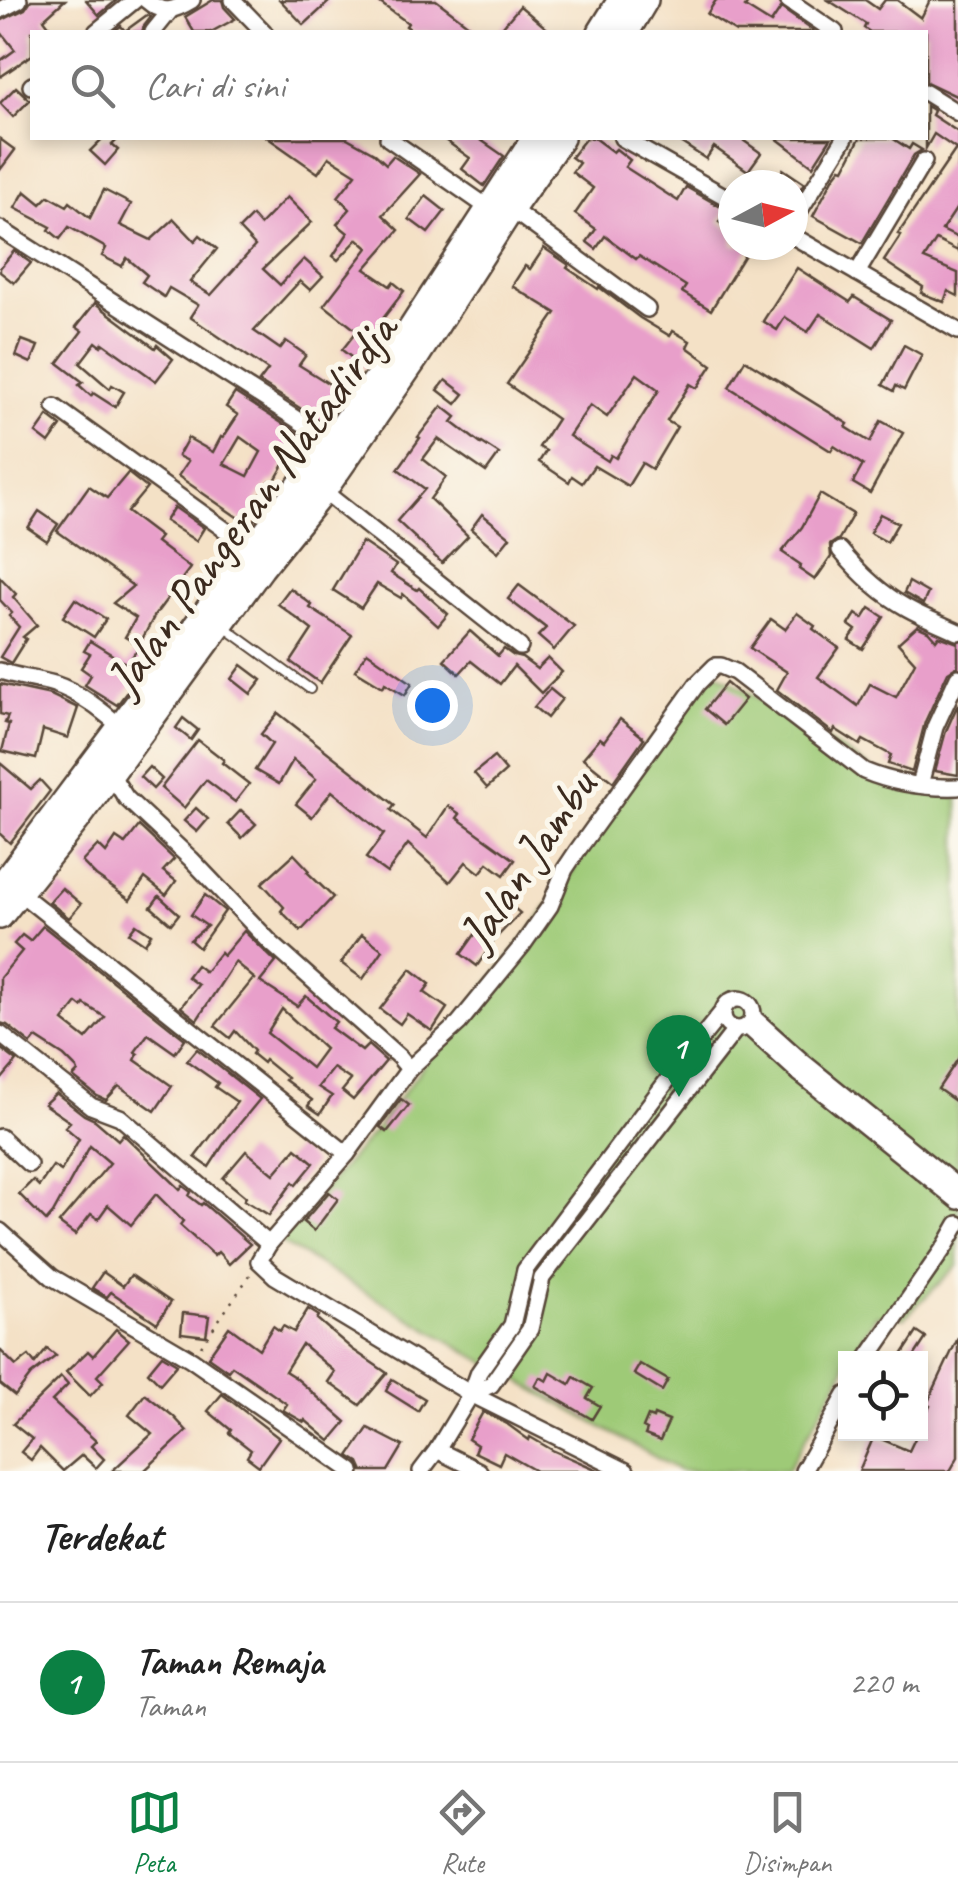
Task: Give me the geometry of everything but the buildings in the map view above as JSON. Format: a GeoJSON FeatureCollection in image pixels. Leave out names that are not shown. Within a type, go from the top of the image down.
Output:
{"type":"FeatureCollection","features":[{"type":"Feature","properties":{"kind":"main road"},"geometry":{"type":"LineString","coordinates":[[602,30],[621,0]]}},
{"type":"Feature","properties":{"kind":"main road"},"geometry":{"type":"LineString","coordinates":[[627,30],[646,0]]}},
{"type":"Feature","properties":{"kind":"main road","name":"Jalan Pangeran Natadirdja"},"geometry":{"type":"LineString","coordinates":[[500,209],[534,140]]}},
{"type":"Feature","properties":{"kind":"main road","name":"Jalan Pangeran Natadirdja"},"geometry":{"type":"LineString","coordinates":[[67,815],[110,774],[219,624],[324,491],[340,448],[393,357],[500,209],[558,140]]}},
{"type":"Feature","properties":{"kind":"main road","name":"Jalan Pangeran Natadirdja"},"geometry":{"type":"LineString","coordinates":[[0,916],[10,891],[67,815],[120,727],[254,550],[340,448]]}},
{"type":"Feature","properties":{"kind":"street"},"geometry":{"type":"LineString","coordinates":[[0,10],[19,0]]}},
{"type":"Feature","properties":{"kind":"street"},"geometry":{"type":"LineString","coordinates":[[98,30],[136,0]]}},
{"type":"Feature","properties":{"kind":"street"},"geometry":{"type":"LineString","coordinates":[[146,0],[159,10],[170,11]]}},
{"type":"Feature","properties":{"kind":"street"},"geometry":{"type":"LineString","coordinates":[[155,30],[170,11],[192,0]]}},
{"type":"Feature","properties":{"kind":"street"},"geometry":{"type":"LineString","coordinates":[[233,0],[262,30]]}},
{"type":"Feature","properties":{"kind":"street"},"geometry":{"type":"LineString","coordinates":[[788,0],[832,30]]}},
{"type":"Feature","properties":{"kind":"street"},"geometry":{"type":"LineString","coordinates":[[928,94],[958,114]]}},
{"type":"Feature","properties":{"kind":"street"},"geometry":{"type":"LineString","coordinates":[[391,140],[648,310]]}},
{"type":"Feature","properties":{"kind":"street"},"geometry":{"type":"LineString","coordinates":[[626,140],[718,192]]}},
{"type":"Feature","properties":{"kind":"street"},"geometry":{"type":"LineString","coordinates":[[808,197],[844,140]]}},
{"type":"Feature","properties":{"kind":"street"},"geometry":{"type":"LineString","coordinates":[[857,273],[924,161]]}},
{"type":"Feature","properties":{"kind":"street"},"geometry":{"type":"LineString","coordinates":[[0,229],[340,448]]}},
{"type":"Feature","properties":{"kind":"street"},"geometry":{"type":"LineString","coordinates":[[808,245],[958,331]]}},
{"type":"Feature","properties":{"kind":"street"},"geometry":{"type":"LineString","coordinates":[[55,407],[254,550]]}},
{"type":"Feature","properties":{"kind":"street"},"geometry":{"type":"LineString","coordinates":[[324,491],[520,648]]}},
{"type":"Feature","properties":{"kind":"street"},"geometry":{"type":"LineString","coordinates":[[840,550],[886,596],[958,632]]}},
{"type":"Feature","properties":{"kind":"street","name":"Jalan Jambu"},"geometry":{"type":"LineString","coordinates":[[259,1261],[269,1244],[347,1154],[409,1069],[459,1023],[522,946],[550,906],[577,851],[709,670],[721,666],[735,672],[864,771],[920,785]]}},
{"type":"Feature","properties":{"kind":"street"},"geometry":{"type":"LineString","coordinates":[[0,671],[74,693],[120,727]]}},
{"type":"Feature","properties":{"kind":"street"},"geometry":{"type":"LineString","coordinates":[[958,677],[935,727],[920,785],[958,787]]}},
{"type":"Feature","properties":{"kind":"street"},"geometry":{"type":"LineString","coordinates":[[110,774],[126,798],[271,943],[409,1069]]}},
{"type":"Feature","properties":{"kind":"street"},"geometry":{"type":"LineString","coordinates":[[10,891],[347,1154]]}},
{"type":"Feature","properties":{"kind":"street"},"geometry":{"type":"LineString","coordinates":[[421,1471],[471,1394],[479,1372],[512,1325],[524,1270],[730,1001],[741,999],[751,1006],[745,1024],[542,1278],[530,1329],[490,1386],[471,1394]]}},
{"type":"Feature","properties":{"kind":"street"},"geometry":{"type":"LineString","coordinates":[[723,1012],[727,1024],[745,1024],[802,1061],[958,1187]]}},
{"type":"Feature","properties":{"kind":"street"},"geometry":{"type":"LineString","coordinates":[[745,1024],[800,1074],[958,1201]]}},
{"type":"Feature","properties":{"kind":"street"},"geometry":{"type":"LineString","coordinates":[[0,1034],[90,1106],[120,1117],[269,1244]]}},
{"type":"Feature","properties":{"kind":"street"},"geometry":{"type":"LineString","coordinates":[[0,1137],[29,1164]]}},
{"type":"Feature","properties":{"kind":"street"},"geometry":{"type":"LineString","coordinates":[[873,1351],[958,1224]]}},
{"type":"Feature","properties":{"kind":"street"},"geometry":{"type":"LineString","coordinates":[[0,1231],[52,1277],[191,1358],[352,1471]]}},
{"type":"Feature","properties":{"kind":"street"},"geometry":{"type":"LineString","coordinates":[[259,1261],[275,1276],[471,1394],[626,1471]]}},
{"type":"Feature","properties":{"kind":"street"},"geometry":{"type":"LineString","coordinates":[[803,1471],[838,1409]]}},
{"type":"Feature","properties":{"kind":"street"},"geometry":{"type":"LineString","coordinates":[[437,1450],[478,1471]]}},
{"type":"Feature","properties":{"kind":"lane"},"geometry":{"type":"LineString","coordinates":[[219,624],[310,689]]}},
{"type":"Feature","properties":{"kind":"path"},"geometry":{"type":"LineString","coordinates":[[191,1358],[259,1261]]}},
{"type":"Feature","properties":{"kind":"green space"},"geometry":{"type":"Polygon","coordinates":[[[716,672],[877,772],[958,784],[958,1265],[904,1318],[876,1315],[855,1351],[838,1351],[838,1381],[787,1471],[680,1471],[279,1241],[376,1129],[534,926],[581,859],[635,757],[716,672]]]}},
{"type":"Feature","properties":{"kind":"waterway"},"geometry":{"type":"LineString","coordinates":[[950,225],[958,211]]}},
{"type":"Feature","properties":{"kind":"place","name":"Taman Remaja"},"geometry":{"type":"Point","coordinates":[679,1097]}}]}
